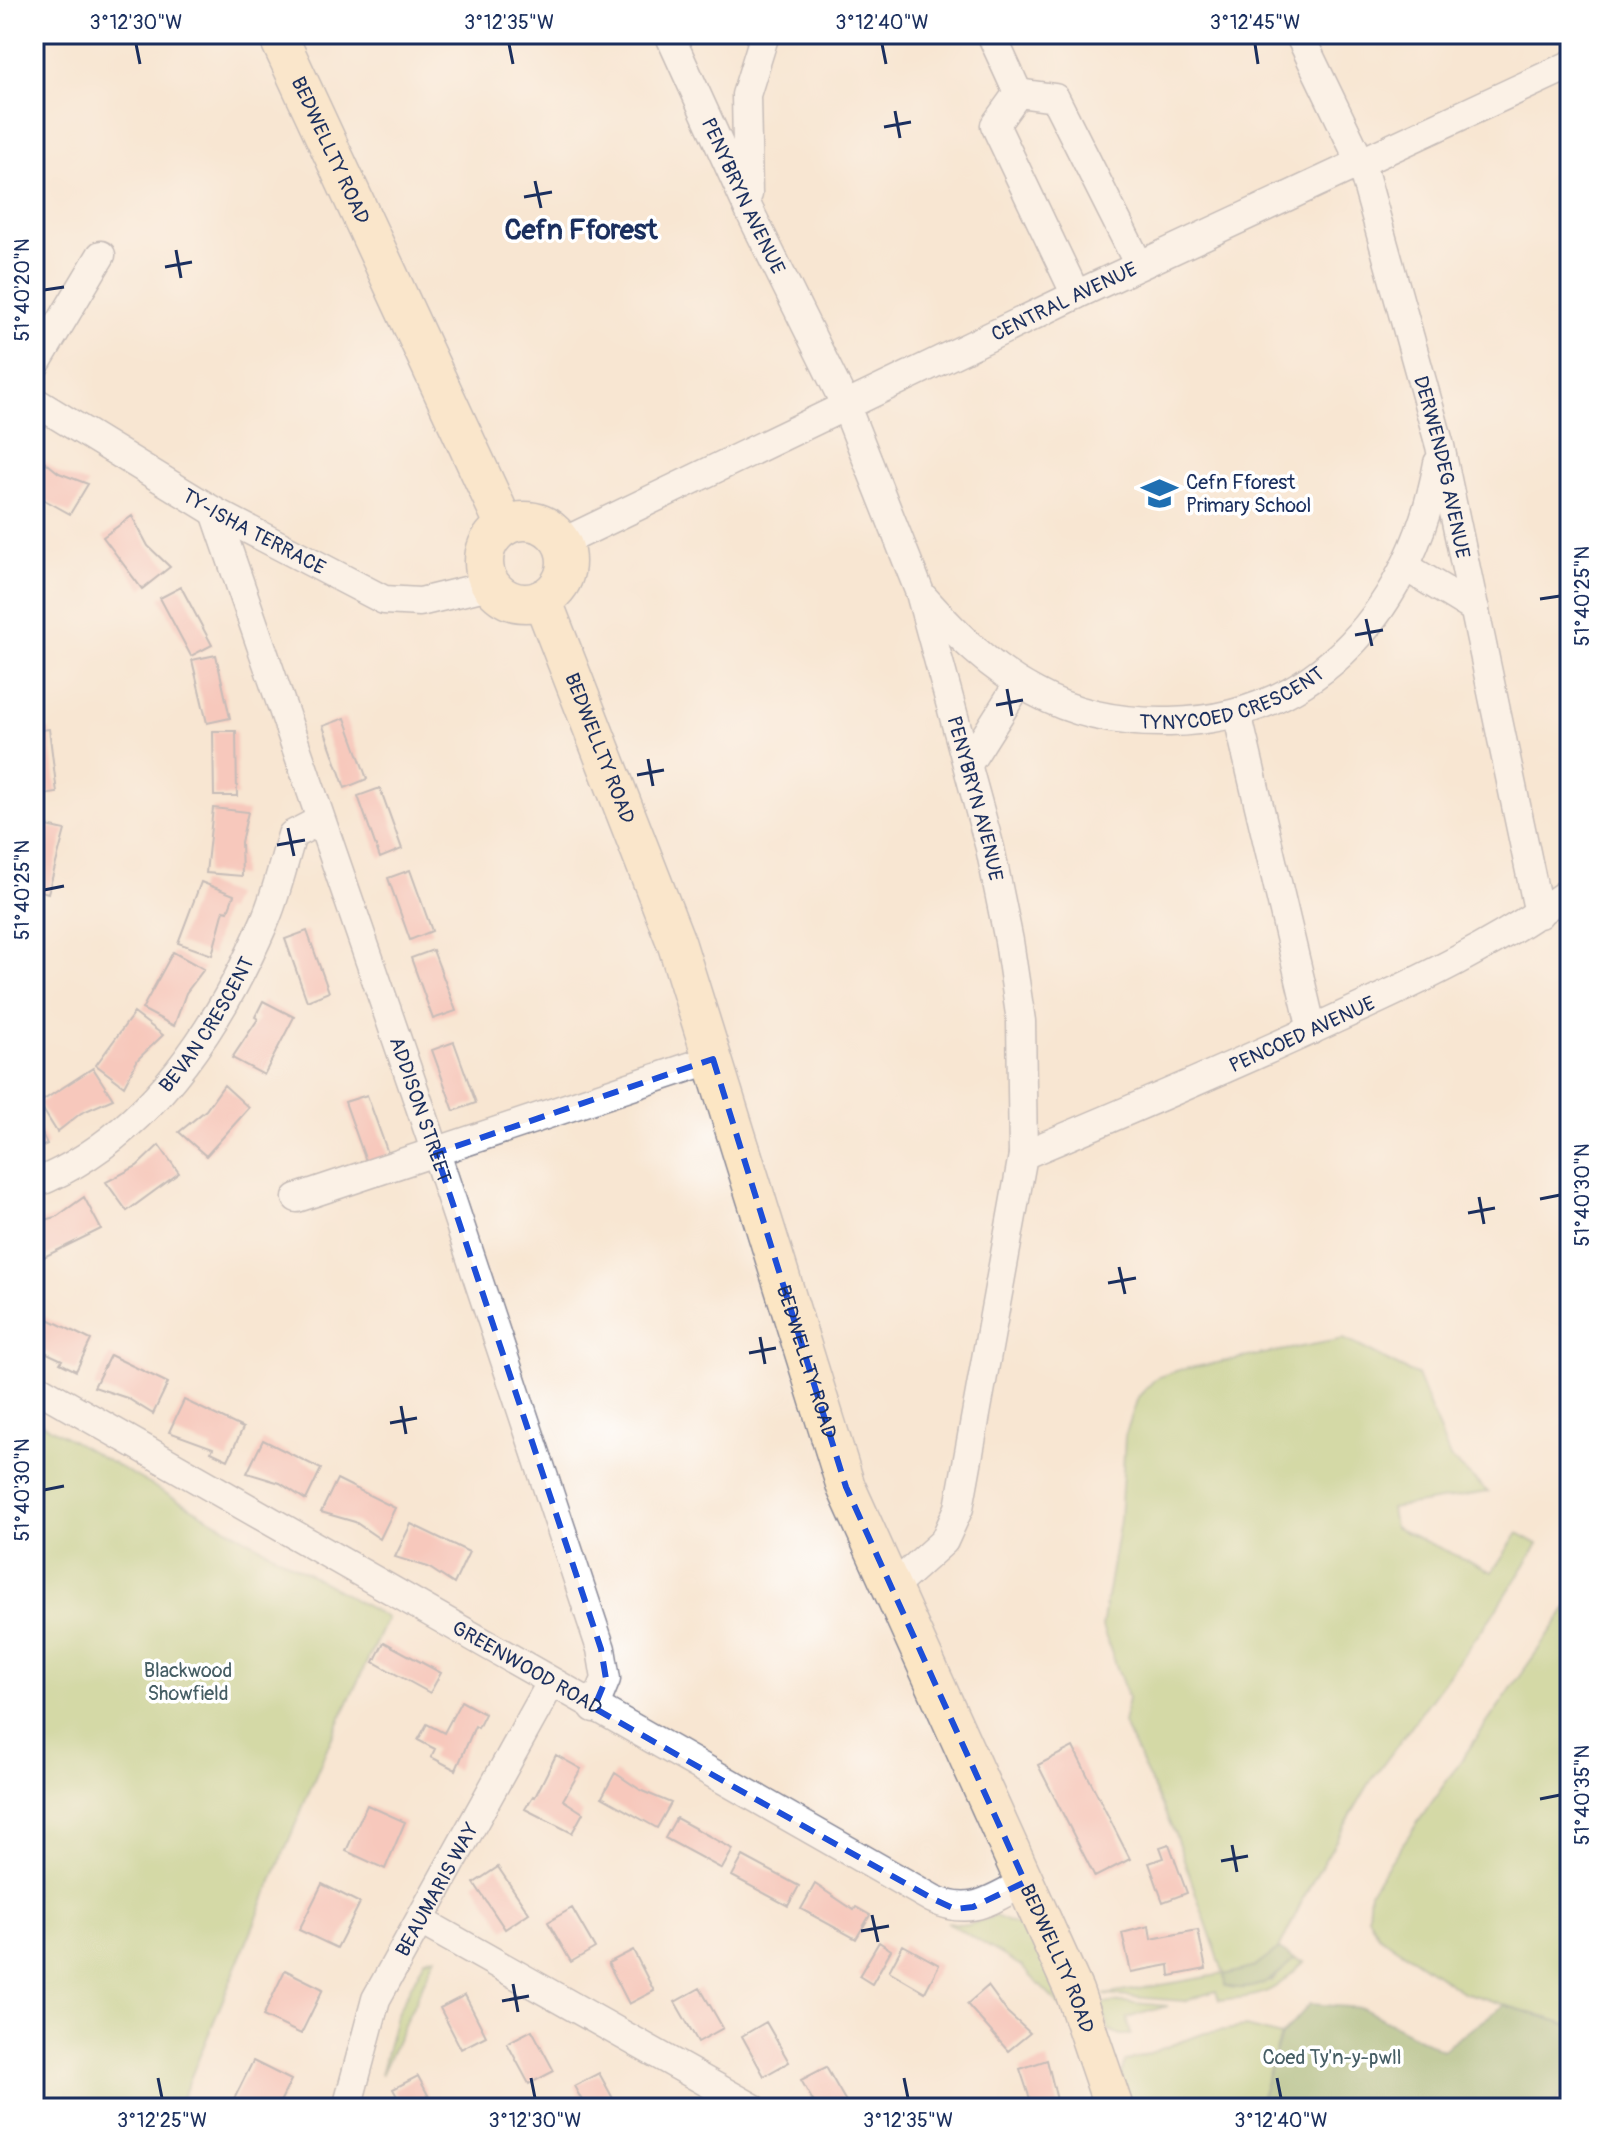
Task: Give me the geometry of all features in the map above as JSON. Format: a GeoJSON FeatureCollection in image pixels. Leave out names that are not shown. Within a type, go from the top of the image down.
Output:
{"type":"FeatureCollection","features":[{"type":"Feature","properties":{"kind":"street","name":"BEDWELLTY ROAD"},"geometry":{"type":"LineString","coordinates":[[277,34],[505,526]]}},
{"type":"Feature","properties":{"kind":"street","name":"PENYBRYN AVENUE"},"geometry":{"type":"LineString","coordinates":[[669,34],[749,210],[845,404],[920,593],[990,848],[1019,1007],[1023,1155],[959,1508],[944,1541],[892,1588]]}},
{"type":"Feature","properties":{"kind":"street"},"geometry":{"type":"LineString","coordinates":[[991,34],[1018,93]]}},
{"type":"Feature","properties":{"kind":"street","name":"DERWENDEG AVENUE"},"geometry":{"type":"LineString","coordinates":[[1299,34],[1361,163],[1440,446],[1539,914]]}},
{"type":"Feature","properties":{"kind":"street"},"geometry":{"type":"LineString","coordinates":[[749,210],[746,95],[758,37]]}},
{"type":"Feature","properties":{"kind":"street","name":"CENTRAL AVENUE"},"geometry":{"type":"LineString","coordinates":[[561,543],[845,404],[1570,65]]}},
{"type":"Feature","properties":{"kind":"street"},"geometry":{"type":"LineString","coordinates":[[1018,93],[1055,98],[1139,265]]}},
{"type":"Feature","properties":{"kind":"street"},"geometry":{"type":"LineString","coordinates":[[1018,93],[995,125],[1076,295]]}},
{"type":"Feature","properties":{"kind":"street"},"geometry":{"type":"LineString","coordinates":[[34,367],[101,255]]}},
{"type":"Feature","properties":{"kind":"street","name":"TY-ISHA TERRACE"},"geometry":{"type":"LineString","coordinates":[[34,401],[215,512],[384,600],[420,602],[490,585]]}},
{"type":"Feature","properties":{"kind":"street","name":"TYNYCOED CRESCENT"},"geometry":{"type":"LineString","coordinates":[[920,593],[971,647],[1019,683],[1085,713],[1140,722],[1193,722],[1237,713],[1278,699],[1328,667],[1363,630],[1406,567],[1431,502],[1440,446]]}},
{"type":"Feature","properties":{"kind":"street","name":"ADDISON STREET"},"geometry":{"type":"LineString","coordinates":[[215,512],[436,1153],[601,1649],[606,1679],[594,1708]]}},
{"type":"Feature","properties":{"kind":"street"},"geometry":{"type":"LineString","coordinates":[[517,522],[543,525],[561,543],[565,556],[561,581],[542,599],[531,602],[508,600],[490,585],[484,559],[487,546],[505,526],[517,522]]}},
{"type":"Feature","properties":{"kind":"street"},"geometry":{"type":"LineString","coordinates":[[1406,567],[1475,609]]}},
{"type":"Feature","properties":{"kind":"street","name":"BEDWELLTY ROAD"},"geometry":{"type":"LineString","coordinates":[[542,599],[677,945],[846,1487],[1074,1991],[1114,2108]]}},
{"type":"Feature","properties":{"kind":"street"},"geometry":{"type":"LineString","coordinates":[[968,764],[1019,683]]}},
{"type":"Feature","properties":{"kind":"street"},"geometry":{"type":"LineString","coordinates":[[1237,713],[1312,1030]]}},
{"type":"Feature","properties":{"kind":"street","name":"BEVAN CRESCENT"},"geometry":{"type":"LineString","coordinates":[[34,1184],[53,1176],[141,1116],[203,1038],[265,922],[292,835],[319,821]]}},
{"type":"Feature","properties":{"kind":"street","name":"PENCOED AVENUE"},"geometry":{"type":"LineString","coordinates":[[1023,1155],[1312,1030],[1477,951],[1539,914],[1570,891]]}},
{"type":"Feature","properties":{"kind":"street"},"geometry":{"type":"LineString","coordinates":[[297,1198],[713,1059]]}},
{"type":"Feature","properties":{"kind":"street","name":"GREENWOOD ROAD"},"geometry":{"type":"LineString","coordinates":[[34,1386],[594,1708],[955,1909],[973,1907],[1025,1882]]}},
{"type":"Feature","properties":{"kind":"street","name":"BEAUMARIS WAY"},"geometry":{"type":"LineString","coordinates":[[347,2108],[376,1999],[551,1683]]}},
{"type":"Feature","properties":{"kind":"street"},"geometry":{"type":"LineString","coordinates":[[421,1921],[753,2108]]}},
{"type":"Feature","properties":{"kind":"highlighted area"},"geometry":{"type":"Polygon","coordinates":[[[713,1059],[846,1487],[1025,1882],[973,1907],[955,1909],[594,1708],[606,1679],[601,1649],[436,1153],[713,1059]]]}},
{"type":"Feature","properties":{"kind":"green space"},"geometry":{"type":"Polygon","coordinates":[[[1343,1339],[1417,1375],[1450,1458],[1488,1492],[1391,1508],[1394,1527],[1492,1572],[1518,1533],[1538,1544],[1497,1609],[1369,1784],[1308,1889],[1279,1949],[1255,1967],[1224,1975],[1271,1981],[1295,1959],[1304,1962],[1275,1987],[1247,1997],[1219,2000],[1216,1991],[1184,2001],[1104,1995],[1224,1974],[1175,1834],[1123,1723],[1128,1698],[1102,1627],[1120,1520],[1125,1436],[1138,1397],[1156,1378],[1179,1370],[1343,1339]]]}},
{"type":"Feature","properties":{"kind":"green space","name":"Blackwood Showfield"},"geometry":{"type":"Polygon","coordinates":[[[34,1419],[387,1618],[328,1746],[178,2108],[34,2108],[34,1419]]]}},
{"type":"Feature","properties":{"kind":"green space"},"geometry":{"type":"Polygon","coordinates":[[[1570,1604],[1570,2025],[1463,1992],[1378,1935],[1368,1916],[1370,1891],[1570,1604]]]}},
{"type":"Feature","properties":{"kind":"green space"},"geometry":{"type":"Polygon","coordinates":[[[995,1916],[1024,1928],[1032,1937],[1064,2010],[1021,1966],[947,1922],[968,1925],[995,1916]]]}},
{"type":"Feature","properties":{"kind":"green space"},"geometry":{"type":"Polygon","coordinates":[[[1279,1949],[1295,1959],[1272,1978],[1246,1988],[1225,1986],[1224,1975],[1255,1967],[1279,1949]]]}},
{"type":"Feature","properties":{"kind":"green space"},"geometry":{"type":"Polygon","coordinates":[[[436,1956],[381,2075],[396,2015],[425,1959],[436,1956]]]}},
{"type":"Feature","properties":{"kind":"green space"},"geometry":{"type":"Polygon","coordinates":[[[1124,2002],[1167,2006],[1127,2018],[1131,2035],[1120,2035],[1109,2030],[1101,2004],[1124,2002]]]}},
{"type":"Feature","properties":{"kind":"green space","name":"Coed Ty'n-y-pwll"},"geometry":{"type":"Polygon","coordinates":[[[1310,2004],[1362,2008],[1442,2050],[1504,2005],[1570,2025],[1570,2081],[1553,2108],[1257,2108],[1281,2036],[1310,2004]]]}},
{"type":"Feature","properties":{"kind":"green space"},"geometry":{"type":"Polygon","coordinates":[[[1245,2027],[1281,2036],[1257,2108],[1129,2108],[1121,2075],[1125,2062],[1205,2033],[1245,2027]]]}},
{"type":"Feature","properties":{"kind":"building"},"geometry":{"type":"Polygon","coordinates":[[[34,453],[59,473],[88,484],[70,514],[34,494],[34,453]]]}},
{"type":"Feature","properties":{"kind":"building"},"geometry":{"type":"Polygon","coordinates":[[[132,516],[148,546],[170,567],[142,589],[103,537],[132,516]]]}},
{"type":"Feature","properties":{"kind":"building"},"geometry":{"type":"Polygon","coordinates":[[[181,587],[212,645],[191,656],[160,598],[181,587]]]}},
{"type":"Feature","properties":{"kind":"building"},"geometry":{"type":"Polygon","coordinates":[[[216,655],[230,718],[207,723],[192,660],[216,655]]]}},
{"type":"Feature","properties":{"kind":"building"},"geometry":{"type":"Polygon","coordinates":[[[345,718],[367,779],[345,788],[323,726],[345,718]]]}},
{"type":"Feature","properties":{"kind":"building"},"geometry":{"type":"Polygon","coordinates":[[[49,729],[57,793],[34,796],[34,731],[49,729]]]}},
{"type":"Feature","properties":{"kind":"building"},"geometry":{"type":"Polygon","coordinates":[[[213,731],[236,731],[237,796],[214,796],[213,731]]]}},
{"type":"Feature","properties":{"kind":"building"},"geometry":{"type":"Polygon","coordinates":[[[380,788],[402,849],[380,858],[358,796],[380,788]]]}},
{"type":"Feature","properties":{"kind":"building"},"geometry":{"type":"Polygon","coordinates":[[[213,808],[248,812],[241,842],[242,876],[206,873],[213,808]]]}},
{"type":"Feature","properties":{"kind":"building"},"geometry":{"type":"Polygon","coordinates":[[[34,823],[65,830],[48,893],[34,889],[34,823]]]}},
{"type":"Feature","properties":{"kind":"building"},"geometry":{"type":"Polygon","coordinates":[[[410,870],[432,931],[410,940],[388,878],[410,870]]]}},
{"type":"Feature","properties":{"kind":"building"},"geometry":{"type":"Polygon","coordinates":[[[201,882],[234,895],[228,911],[224,910],[212,955],[178,943],[201,882]]]}},
{"type":"Feature","properties":{"kind":"building"},"geometry":{"type":"Polygon","coordinates":[[[307,931],[329,992],[307,1001],[285,939],[307,931]]]}},
{"type":"Feature","properties":{"kind":"building"},"geometry":{"type":"Polygon","coordinates":[[[433,950],[456,1011],[433,1019],[411,958],[433,950]]]}},
{"type":"Feature","properties":{"kind":"building"},"geometry":{"type":"Polygon","coordinates":[[[173,952],[204,969],[186,993],[174,1026],[142,1009],[173,952]]]}},
{"type":"Feature","properties":{"kind":"building"},"geometry":{"type":"Polygon","coordinates":[[[263,1001],[294,1017],[264,1075],[232,1058],[258,1019],[255,1017],[263,1001]]]}},
{"type":"Feature","properties":{"kind":"building"},"geometry":{"type":"Polygon","coordinates":[[[134,1013],[163,1035],[138,1059],[124,1086],[96,1065],[134,1013]]]}},
{"type":"Feature","properties":{"kind":"building"},"geometry":{"type":"Polygon","coordinates":[[[454,1042],[476,1103],[454,1111],[432,1050],[454,1042]]]}},
{"type":"Feature","properties":{"kind":"building"},"geometry":{"type":"Polygon","coordinates":[[[93,1068],[113,1099],[81,1113],[57,1132],[39,1103],[93,1068]]]}},
{"type":"Feature","properties":{"kind":"building"},"geometry":{"type":"Polygon","coordinates":[[[224,1085],[249,1108],[206,1156],[179,1132],[206,1110],[224,1085]]]}},
{"type":"Feature","properties":{"kind":"building"},"geometry":{"type":"Polygon","coordinates":[[[367,1095],[389,1156],[367,1164],[345,1102],[367,1095]]]}},
{"type":"Feature","properties":{"kind":"building"},"geometry":{"type":"Polygon","coordinates":[[[34,1117],[47,1144],[34,1151],[34,1117]]]}},
{"type":"Feature","properties":{"kind":"building"},"geometry":{"type":"Polygon","coordinates":[[[159,1145],[179,1173],[127,1211],[106,1182],[137,1166],[159,1145]]]}},
{"type":"Feature","properties":{"kind":"building"},"geometry":{"type":"Polygon","coordinates":[[[84,1197],[101,1229],[42,1258],[34,1242],[34,1223],[56,1217],[84,1197]]]}},
{"type":"Feature","properties":{"kind":"building"},"geometry":{"type":"Polygon","coordinates":[[[34,1312],[91,1340],[76,1371],[60,1363],[62,1360],[34,1347],[34,1312]]]}},
{"type":"Feature","properties":{"kind":"building"},"geometry":{"type":"Polygon","coordinates":[[[110,1355],[168,1383],[153,1414],[127,1398],[94,1387],[110,1355]]]}},
{"type":"Feature","properties":{"kind":"building"},"geometry":{"type":"Polygon","coordinates":[[[184,1400],[243,1428],[228,1460],[211,1452],[213,1448],[169,1432],[184,1400]]]}},
{"type":"Feature","properties":{"kind":"building"},"geometry":{"type":"Polygon","coordinates":[[[263,1440],[321,1469],[306,1500],[280,1483],[247,1473],[263,1440]]]}},
{"type":"Feature","properties":{"kind":"building"},"geometry":{"type":"Polygon","coordinates":[[[337,1479],[395,1508],[380,1539],[355,1522],[321,1512],[337,1479]]]}},
{"type":"Feature","properties":{"kind":"building"},"geometry":{"type":"Polygon","coordinates":[[[411,1524],[469,1552],[454,1584],[428,1567],[395,1557],[411,1524]]]}},
{"type":"Feature","properties":{"kind":"building"},"geometry":{"type":"Polygon","coordinates":[[[384,1642],[441,1673],[430,1693],[374,1662],[384,1642]]]}},
{"type":"Feature","properties":{"kind":"building"},"geometry":{"type":"Polygon","coordinates":[[[461,1701],[485,1714],[478,1728],[475,1726],[456,1770],[431,1757],[435,1749],[418,1740],[427,1724],[444,1733],[461,1701]]]}},
{"type":"Feature","properties":{"kind":"building"},"geometry":{"type":"Polygon","coordinates":[[[1073,1747],[1130,1859],[1095,1877],[1038,1765],[1073,1747]]]}},
{"type":"Feature","properties":{"kind":"building"},"geometry":{"type":"Polygon","coordinates":[[[556,1755],[581,1769],[563,1800],[583,1813],[572,1833],[525,1809],[535,1797],[556,1755]]]}},
{"type":"Feature","properties":{"kind":"building"},"geometry":{"type":"Polygon","coordinates":[[[615,1773],[642,1791],[671,1803],[657,1828],[602,1797],[615,1773]]]}},
{"type":"Feature","properties":{"kind":"building"},"geometry":{"type":"Polygon","coordinates":[[[367,1805],[405,1822],[385,1869],[346,1851],[367,1805]]]}},
{"type":"Feature","properties":{"kind":"building"},"geometry":{"type":"Polygon","coordinates":[[[676,1818],[733,1849],[722,1869],[665,1838],[676,1818]]]}},
{"type":"Feature","properties":{"kind":"building"},"geometry":{"type":"Polygon","coordinates":[[[1169,1844],[1187,1893],[1163,1902],[1149,1863],[1164,1858],[1160,1847],[1169,1844]]]}},
{"type":"Feature","properties":{"kind":"building"},"geometry":{"type":"Polygon","coordinates":[[[743,1856],[799,1886],[788,1906],[732,1876],[743,1856]]]}},
{"type":"Feature","properties":{"kind":"building"},"geometry":{"type":"Polygon","coordinates":[[[498,1867],[529,1913],[505,1929],[474,1883],[498,1867]]]}},
{"type":"Feature","properties":{"kind":"building"},"geometry":{"type":"Polygon","coordinates":[[[322,1884],[360,1903],[337,1948],[299,1930],[322,1884]]]}},
{"type":"Feature","properties":{"kind":"building"},"geometry":{"type":"Polygon","coordinates":[[[815,1884],[854,1910],[856,1907],[870,1915],[856,1939],[801,1909],[815,1884]]]}},
{"type":"Feature","properties":{"kind":"building"},"geometry":{"type":"Polygon","coordinates":[[[572,1908],[595,1948],[571,1962],[548,1922],[572,1908]]]}},
{"type":"Feature","properties":{"kind":"building"},"geometry":{"type":"Polygon","coordinates":[[[1149,1926],[1151,1939],[1198,1930],[1206,1969],[1170,1976],[1169,1965],[1131,1972],[1122,1933],[1149,1926]]]}},
{"type":"Feature","properties":{"kind":"building"},"geometry":{"type":"Polygon","coordinates":[[[879,1942],[891,1950],[872,1984],[859,1976],[879,1942]]]}},
{"type":"Feature","properties":{"kind":"building"},"geometry":{"type":"Polygon","coordinates":[[[903,1945],[939,1965],[925,1992],[889,1971],[903,1945]]]}},
{"type":"Feature","properties":{"kind":"building"},"geometry":{"type":"Polygon","coordinates":[[[633,1950],[654,1991],[629,2004],[608,1963],[633,1950]]]}},
{"type":"Feature","properties":{"kind":"building"},"geometry":{"type":"Polygon","coordinates":[[[285,1970],[323,1989],[301,2034],[263,2016],[285,1970]]]}},
{"type":"Feature","properties":{"kind":"building"},"geometry":{"type":"Polygon","coordinates":[[[988,1986],[1007,2012],[1030,2033],[1008,2051],[967,2004],[988,1986]]]}},
{"type":"Feature","properties":{"kind":"building"},"geometry":{"type":"Polygon","coordinates":[[[700,1988],[723,2028],[698,2042],[675,2002],[700,1988]]]}},
{"type":"Feature","properties":{"kind":"building"},"geometry":{"type":"Polygon","coordinates":[[[465,1995],[486,2036],[461,2049],[440,2008],[465,1995]]]}},
{"type":"Feature","properties":{"kind":"building"},"geometry":{"type":"Polygon","coordinates":[[[766,2022],[789,2062],[764,2076],[742,2036],[766,2022]]]}},
{"type":"Feature","properties":{"kind":"building"},"geometry":{"type":"Polygon","coordinates":[[[532,2030],[554,2071],[529,2084],[507,2043],[532,2030]]]}},
{"type":"Feature","properties":{"kind":"building"},"geometry":{"type":"Polygon","coordinates":[[[1047,2060],[1059,2108],[1033,2108],[1020,2069],[1047,2060]]]}},
{"type":"Feature","properties":{"kind":"building"},"geometry":{"type":"Polygon","coordinates":[[[253,2061],[291,2080],[277,2108],[230,2107],[253,2061]]]}},
{"type":"Feature","properties":{"kind":"building"},"geometry":{"type":"Polygon","coordinates":[[[826,2067],[849,2107],[817,2108],[801,2080],[826,2067]]]}},
{"type":"Feature","properties":{"kind":"building"},"geometry":{"type":"Polygon","coordinates":[[[599,2073],[618,2108],[586,2108],[574,2086],[599,2073]]]}},
{"type":"Feature","properties":{"kind":"building"},"geometry":{"type":"Polygon","coordinates":[[[418,2076],[435,2108],[403,2108],[393,2089],[418,2076]]]}},
{"type":"Feature","properties":{"kind":"place","name":"Cefn Fforest Primary School"},"geometry":{"type":"Point","coordinates":[1160,493]}},
{"type":"Feature","properties":{"kind":"district","name":"Cefn Fforest"},"geometry":{"type":"Point","coordinates":[581,229]}}]}
